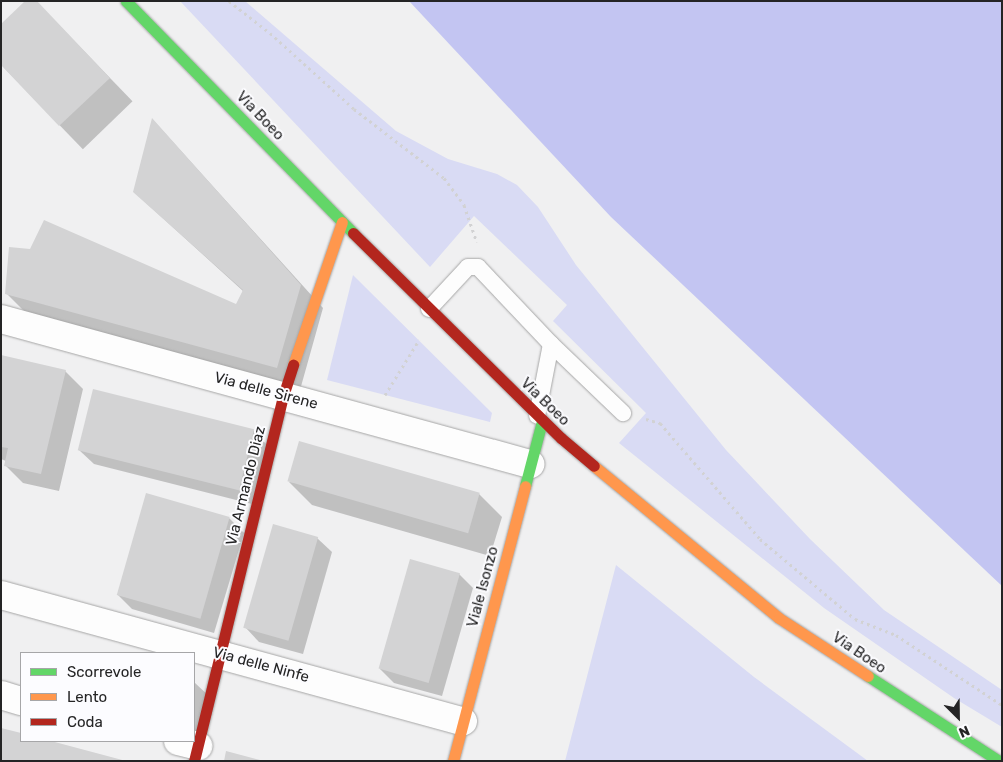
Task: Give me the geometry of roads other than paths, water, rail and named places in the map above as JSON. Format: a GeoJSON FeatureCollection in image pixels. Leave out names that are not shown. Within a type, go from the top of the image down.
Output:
{"type":"FeatureCollection","features":[{"type":"Feature","properties":{"kind":"street","name":"Via Boeo"},"geometry":{"type":"LineString","coordinates":[[126,1],[342,222],[539,419],[652,516],[779,618],[999,761]]}},
{"type":"Feature","properties":{"kind":"street","name":"Via Armando Diaz"},"geometry":{"type":"LineString","coordinates":[[195,733],[220,654],[283,396],[342,222]]}},
{"type":"Feature","properties":{"kind":"street","name":"Via delle Sirene"},"geometry":{"type":"LineString","coordinates":[[1,319],[530,464]]}},
{"type":"Feature","properties":{"kind":"street","name":"Viale Isonzo"},"geometry":{"type":"LineString","coordinates":[[453,761],[530,464],[539,419]]}},
{"type":"Feature","properties":{"kind":"street","name":"Via delle Ninfe"},"geometry":{"type":"LineString","coordinates":[[1,595],[463,721]]}},
{"type":"Feature","properties":{"kind":"street"},"geometry":{"type":"LineString","coordinates":[[1,696],[20,701]]}},
{"type":"Feature","properties":{"kind":"lane"},"geometry":{"type":"LineString","coordinates":[[429,309],[468,267],[478,267],[551,344],[623,413]]}},
{"type":"Feature","properties":{"kind":"lane"},"geometry":{"type":"LineString","coordinates":[[539,419],[551,344]]}},
{"type":"Feature","properties":{"kind":"water"},"geometry":{"type":"Polygon","coordinates":[[[409,1],[1002,1],[1002,586],[611,217],[409,1]]]}}]}
